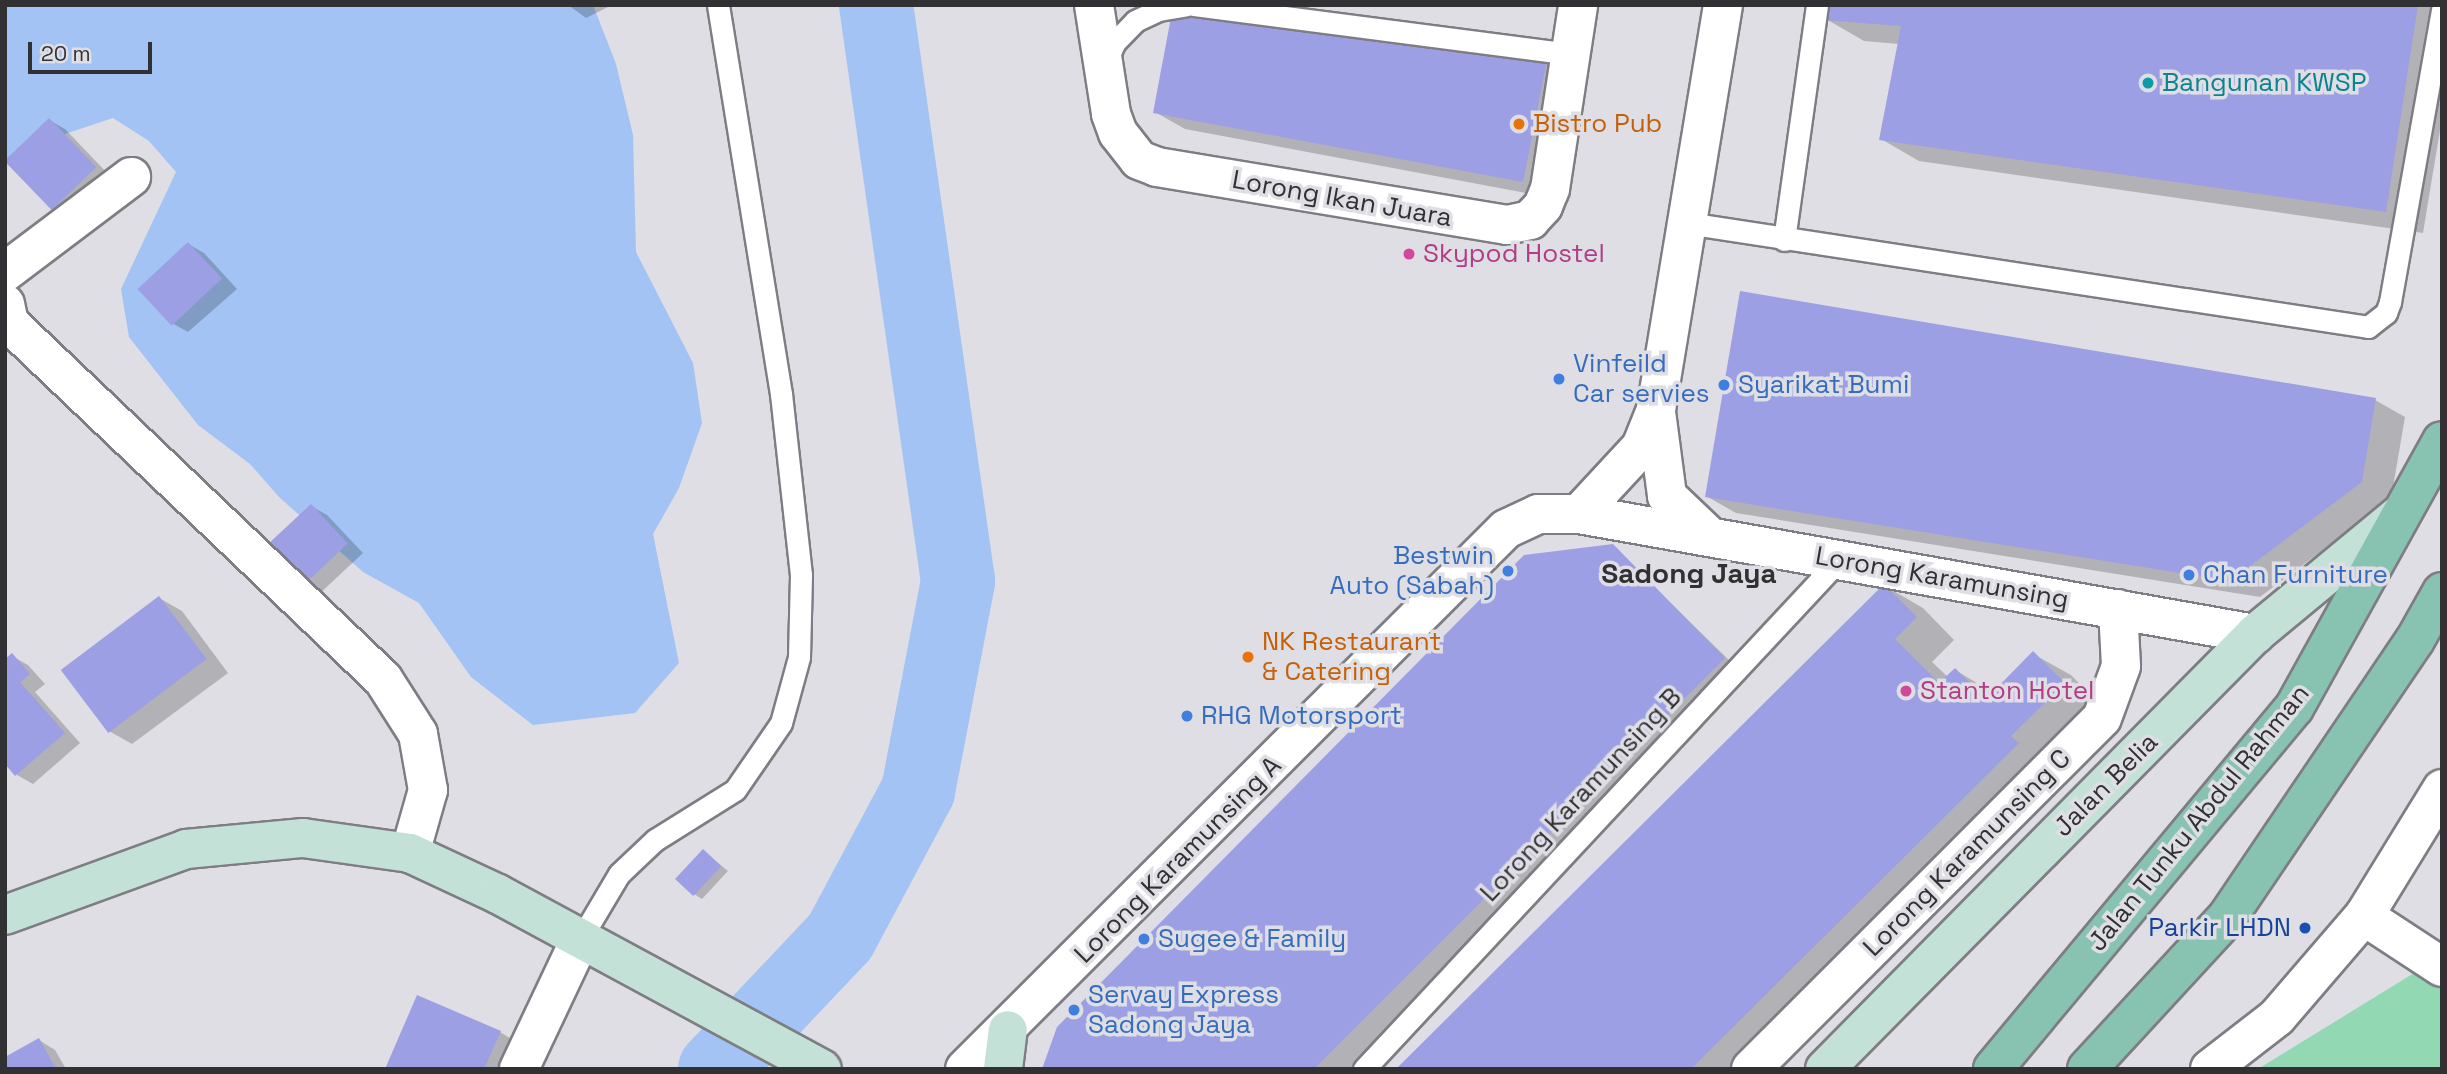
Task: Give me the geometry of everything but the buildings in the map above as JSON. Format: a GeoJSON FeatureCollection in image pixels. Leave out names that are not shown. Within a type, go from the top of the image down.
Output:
{"type":"FeatureCollection","features":[{"type":"Feature","properties":{"kind":"main road","name":"Jalan Tunku Abdul Rahman"},"geometry":{"type":"LineString","coordinates":[[1993,1069],[2294,708],[2342,628],[2399,515],[2442,441]]}},
{"type":"Feature","properties":{"kind":"main road"},"geometry":{"type":"LineString","coordinates":[[2087,1069],[2228,916],[2415,640],[2442,592]]}},
{"type":"Feature","properties":{"kind":"street","name":"Lorong Ikan Juara"},"geometry":{"type":"LineString","coordinates":[[1094,5],[1118,133],[1139,160],[1157,167],[1507,225],[1530,220],[1550,189],[1578,5]]}},
{"type":"Feature","properties":{"kind":"street"},"geometry":{"type":"LineString","coordinates":[[1579,514],[1641,447],[1656,410],[1723,5]]}},
{"type":"Feature","properties":{"kind":"street"},"geometry":{"type":"LineString","coordinates":[[5,272],[131,177]]}},
{"type":"Feature","properties":{"kind":"street"},"geometry":{"type":"LineString","coordinates":[[7,318],[383,679],[418,734],[428,790],[410,853]]}},
{"type":"Feature","properties":{"kind":"street"},"geometry":{"type":"LineString","coordinates":[[1656,410],[1667,496],[1709,536]]}},
{"type":"Feature","properties":{"kind":"street","name":"Lorong Karamunsing"},"geometry":{"type":"LineString","coordinates":[[1506,529],[1538,514],[1579,514],[2255,634]]}},
{"type":"Feature","properties":{"kind":"street","name":"Jalan Belia"},"geometry":{"type":"LineString","coordinates":[[1825,1069],[2255,634],[2399,515]]}},
{"type":"Feature","properties":{"kind":"street","name":"Lorong Karamunsing A"},"geometry":{"type":"LineString","coordinates":[[965,1069],[1009,1030],[1506,529]]}},
{"type":"Feature","properties":{"kind":"street","name":"Lorong Karamunsing C"},"geometry":{"type":"LineString","coordinates":[[1751,1069],[2102,718],[2121,666],[2118,609]]}},
{"type":"Feature","properties":{"kind":"street"},"geometry":{"type":"LineString","coordinates":[[2210,1069],[2277,1017],[2364,916],[2442,789]]}},
{"type":"Feature","properties":{"kind":"street"},"geometry":{"type":"LineString","coordinates":[[5,915],[186,849],[303,838],[410,853],[593,946],[822,1069]]}},
{"type":"Feature","properties":{"kind":"street"},"geometry":{"type":"LineString","coordinates":[[2364,916],[2442,967]]}},
{"type":"Feature","properties":{"kind":"street"},"geometry":{"type":"LineString","coordinates":[[519,1069],[593,946]]}},
{"type":"Feature","properties":{"kind":"street"},"geometry":{"type":"LineString","coordinates":[[1003,1069],[1009,1030]]}},
{"type":"Feature","properties":{"kind":"lane"},"geometry":{"type":"LineString","coordinates":[[593,946],[619,874],[655,840],[735,790],[781,723],[799,657],[801,575],[782,394],[718,5]]}},
{"type":"Feature","properties":{"kind":"lane"},"geometry":{"type":"LineString","coordinates":[[1104,66],[1115,42],[1135,21],[1159,9],[1186,5]]}},
{"type":"Feature","properties":{"kind":"lane"},"geometry":{"type":"LineString","coordinates":[[1193,5],[1571,54]]}},
{"type":"Feature","properties":{"kind":"lane"},"geometry":{"type":"LineString","coordinates":[[1784,240],[1817,5]]}},
{"type":"Feature","properties":{"kind":"lane"},"geometry":{"type":"LineString","coordinates":[[1687,223],[1784,240],[2368,327],[2386,313],[2390,302],[2442,9]]}},
{"type":"Feature","properties":{"kind":"lane","name":"Lorong Karamunsing B"},"geometry":{"type":"LineString","coordinates":[[1364,1069],[1839,559]]}},
{"type":"Feature","properties":{"kind":"green space"},"geometry":{"type":"Polygon","coordinates":[[[2419,970],[2442,988],[2442,1069],[2258,1069],[2419,970]]]}},
{"type":"Feature","properties":{"kind":"water"},"geometry":{"type":"Polygon","coordinates":[[[5,5],[593,5],[616,64],[633,135],[636,252],[693,363],[702,423],[679,488],[653,534],[679,663],[635,713],[533,725],[471,677],[419,603],[363,572],[279,497],[250,464],[198,425],[129,337],[121,289],[176,172],[149,141],[113,118],[38,143],[5,162],[5,5]]]}},
{"type":"Feature","properties":{"kind":"waterway"},"geometry":{"type":"LineString","coordinates":[[715,1069],[840,937],[918,791],[958,581],[876,5]]}},
{"type":"Feature","properties":{"kind":"place","name":"Bangunan KWSP"},"geometry":{"type":"Point","coordinates":[2148,83]}},
{"type":"Feature","properties":{"kind":"place","name":"Bistro Pub"},"geometry":{"type":"Point","coordinates":[1519,124]}},
{"type":"Feature","properties":{"kind":"place","name":"Skypod Hostel"},"geometry":{"type":"Point","coordinates":[1409,254]}},
{"type":"Feature","properties":{"kind":"place","name":"Vinfeild Car servies"},"geometry":{"type":"Point","coordinates":[1559,379]}},
{"type":"Feature","properties":{"kind":"place","name":"Syarikat Bumi"},"geometry":{"type":"Point","coordinates":[1724,385]}},
{"type":"Feature","properties":{"kind":"place","name":"Bestwin Auto (Sabah)"},"geometry":{"type":"Point","coordinates":[1508,571]}},
{"type":"Feature","properties":{"kind":"place","name":"Chan Furniture"},"geometry":{"type":"Point","coordinates":[2189,575]}},
{"type":"Feature","properties":{"kind":"place","name":"NK Restaurant & Catering"},"geometry":{"type":"Point","coordinates":[1248,657]}},
{"type":"Feature","properties":{"kind":"place","name":"Stanton Hotel"},"geometry":{"type":"Point","coordinates":[1906,691]}},
{"type":"Feature","properties":{"kind":"place","name":"RHG Motorsport"},"geometry":{"type":"Point","coordinates":[1187,716]}},
{"type":"Feature","properties":{"kind":"place","name":"Parkir LHDN"},"geometry":{"type":"Point","coordinates":[2305,928]}},
{"type":"Feature","properties":{"kind":"place","name":"Sugee & Family"},"geometry":{"type":"Point","coordinates":[1144,939]}},
{"type":"Feature","properties":{"kind":"place","name":"Servay Express Sadong Jaya"},"geometry":{"type":"Point","coordinates":[1074,1010]}},
{"type":"Feature","properties":{"kind":"district","name":"Sadong Jaya"},"geometry":{"type":"Point","coordinates":[1689,573]}}]}
